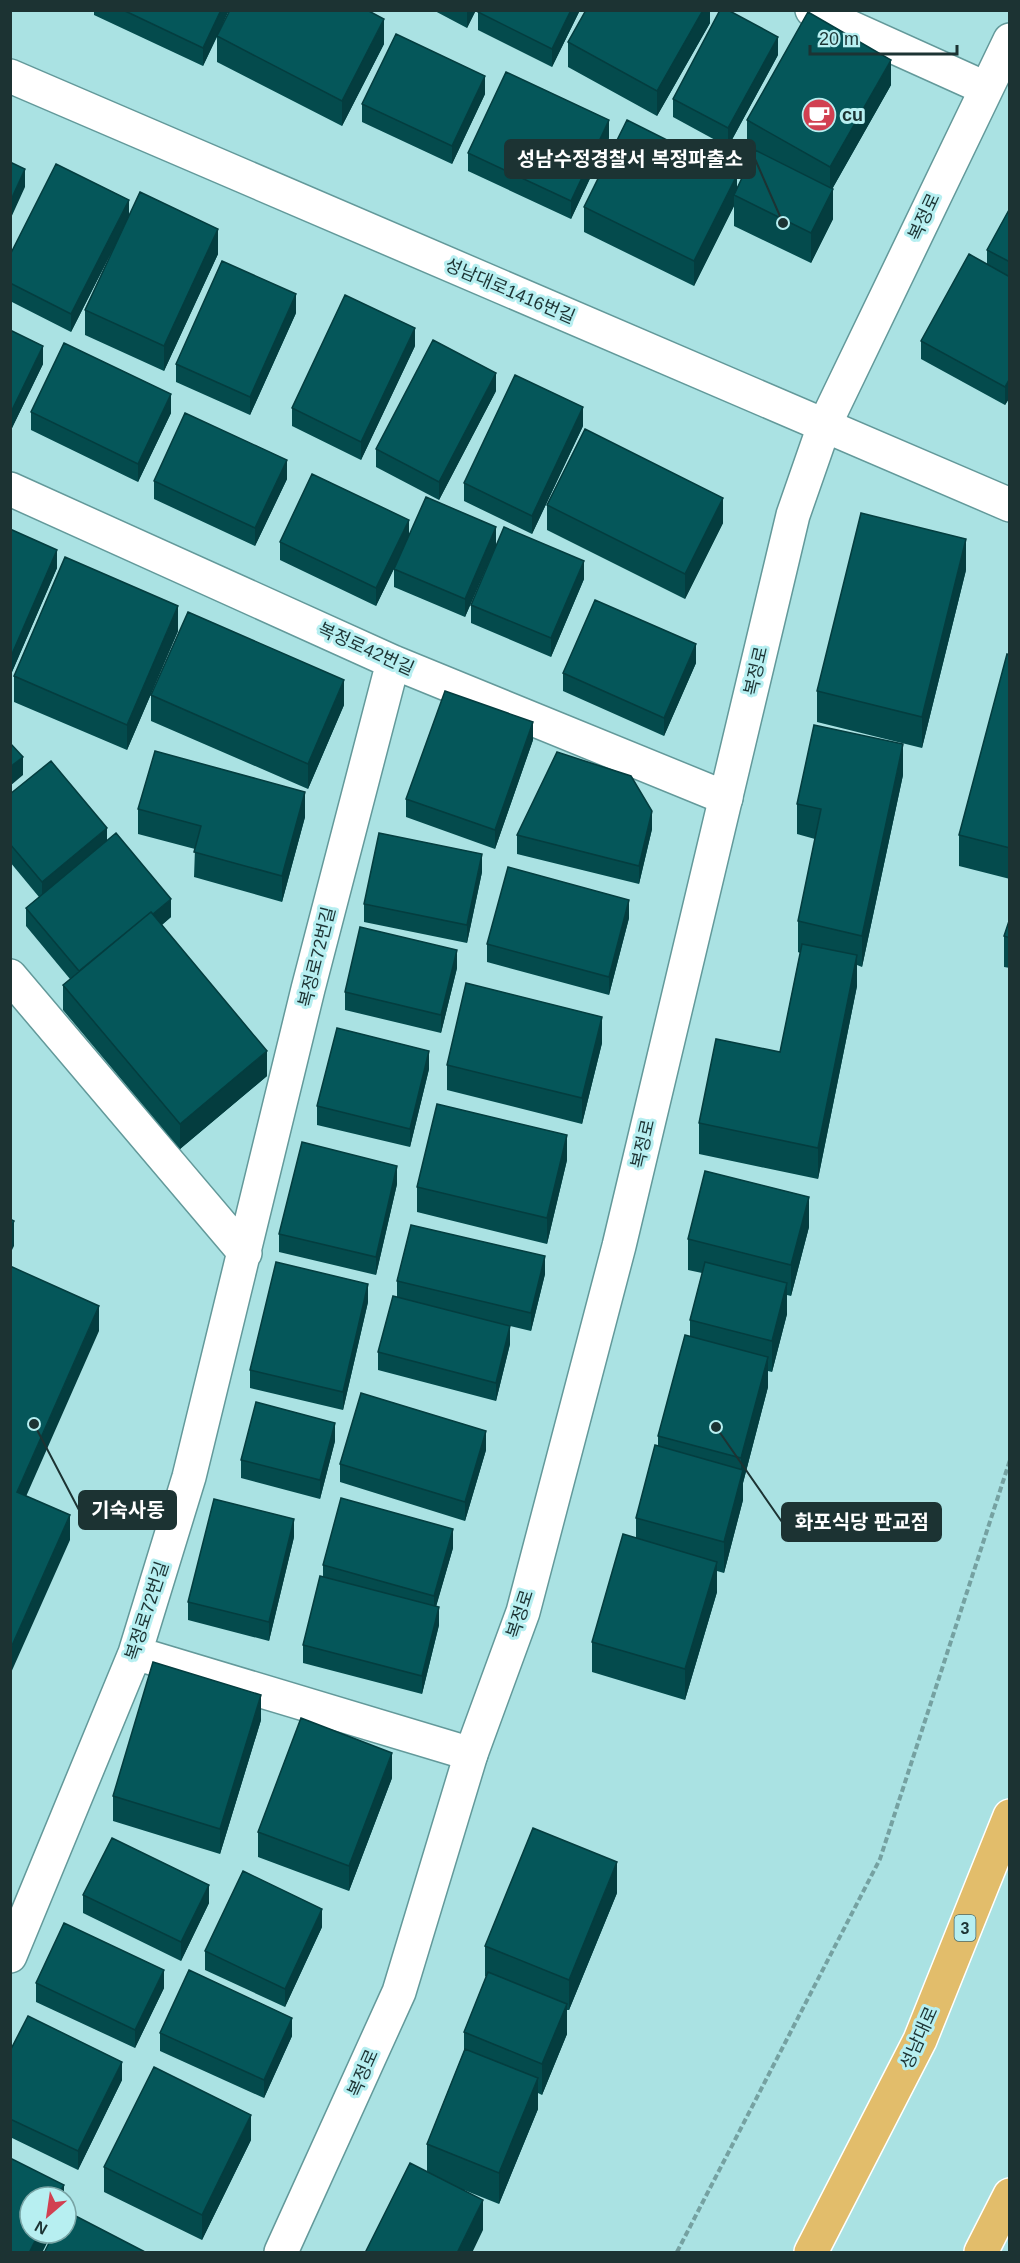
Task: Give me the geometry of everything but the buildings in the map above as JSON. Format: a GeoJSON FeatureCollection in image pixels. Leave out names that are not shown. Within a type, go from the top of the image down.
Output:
{"type":"FeatureCollection","features":[{"type":"Feature","properties":{"kind":"main road","name":"성남대로"},"geometry":{"type":"LineString","coordinates":[[811,2253],[920,2040],[1010,1816]]}},
{"type":"Feature","properties":{"kind":"main road"},"geometry":{"type":"LineString","coordinates":[[981,2253],[1010,2195]]}},
{"type":"Feature","properties":{"kind":"street"},"geometry":{"type":"LineString","coordinates":[[812,10],[985,88]]}},
{"type":"Feature","properties":{"kind":"street","name":"복정로"},"geometry":{"type":"LineString","coordinates":[[281,2253],[399,1992],[471,1754],[523,1612],[619,1246],[793,515],[824,426],[1010,40]]}},
{"type":"Feature","properties":{"kind":"street","name":"성남대로1416번길"},"geometry":{"type":"LineString","coordinates":[[10,76],[1010,505]]}},
{"type":"Feature","properties":{"kind":"street","name":"복정로42번길"},"geometry":{"type":"LineString","coordinates":[[10,489],[393,662],[726,798]]}},
{"type":"Feature","properties":{"kind":"street","name":"복정로72번길"},"geometry":{"type":"LineString","coordinates":[[10,1956],[135,1653],[189,1477],[308,989],[393,662]]}},
{"type":"Feature","properties":{"kind":"street"},"geometry":{"type":"LineString","coordinates":[[10,976],[244,1253]]}},
{"type":"Feature","properties":{"kind":"street"},"geometry":{"type":"LineString","coordinates":[[135,1653],[471,1754]]}},
{"type":"Feature","properties":{"kind":"path"},"geometry":{"type":"LineString","coordinates":[[677,2253],[880,1859],[1010,1460]]}},
{"type":"Feature","properties":{"kind":"place","name":"cu"},"geometry":{"type":"Point","coordinates":[819,115]}},
{"type":"Feature","properties":{"kind":"place","name":"성남수정경찰서 복정파출소"},"geometry":{"type":"Point","coordinates":[783,223]}},
{"type":"Feature","properties":{"kind":"place","name":"기숙사동"},"geometry":{"type":"Point","coordinates":[34,1424]}},
{"type":"Feature","properties":{"kind":"place","name":"화포식당 판교점"},"geometry":{"type":"Point","coordinates":[716,1427]}}]}
